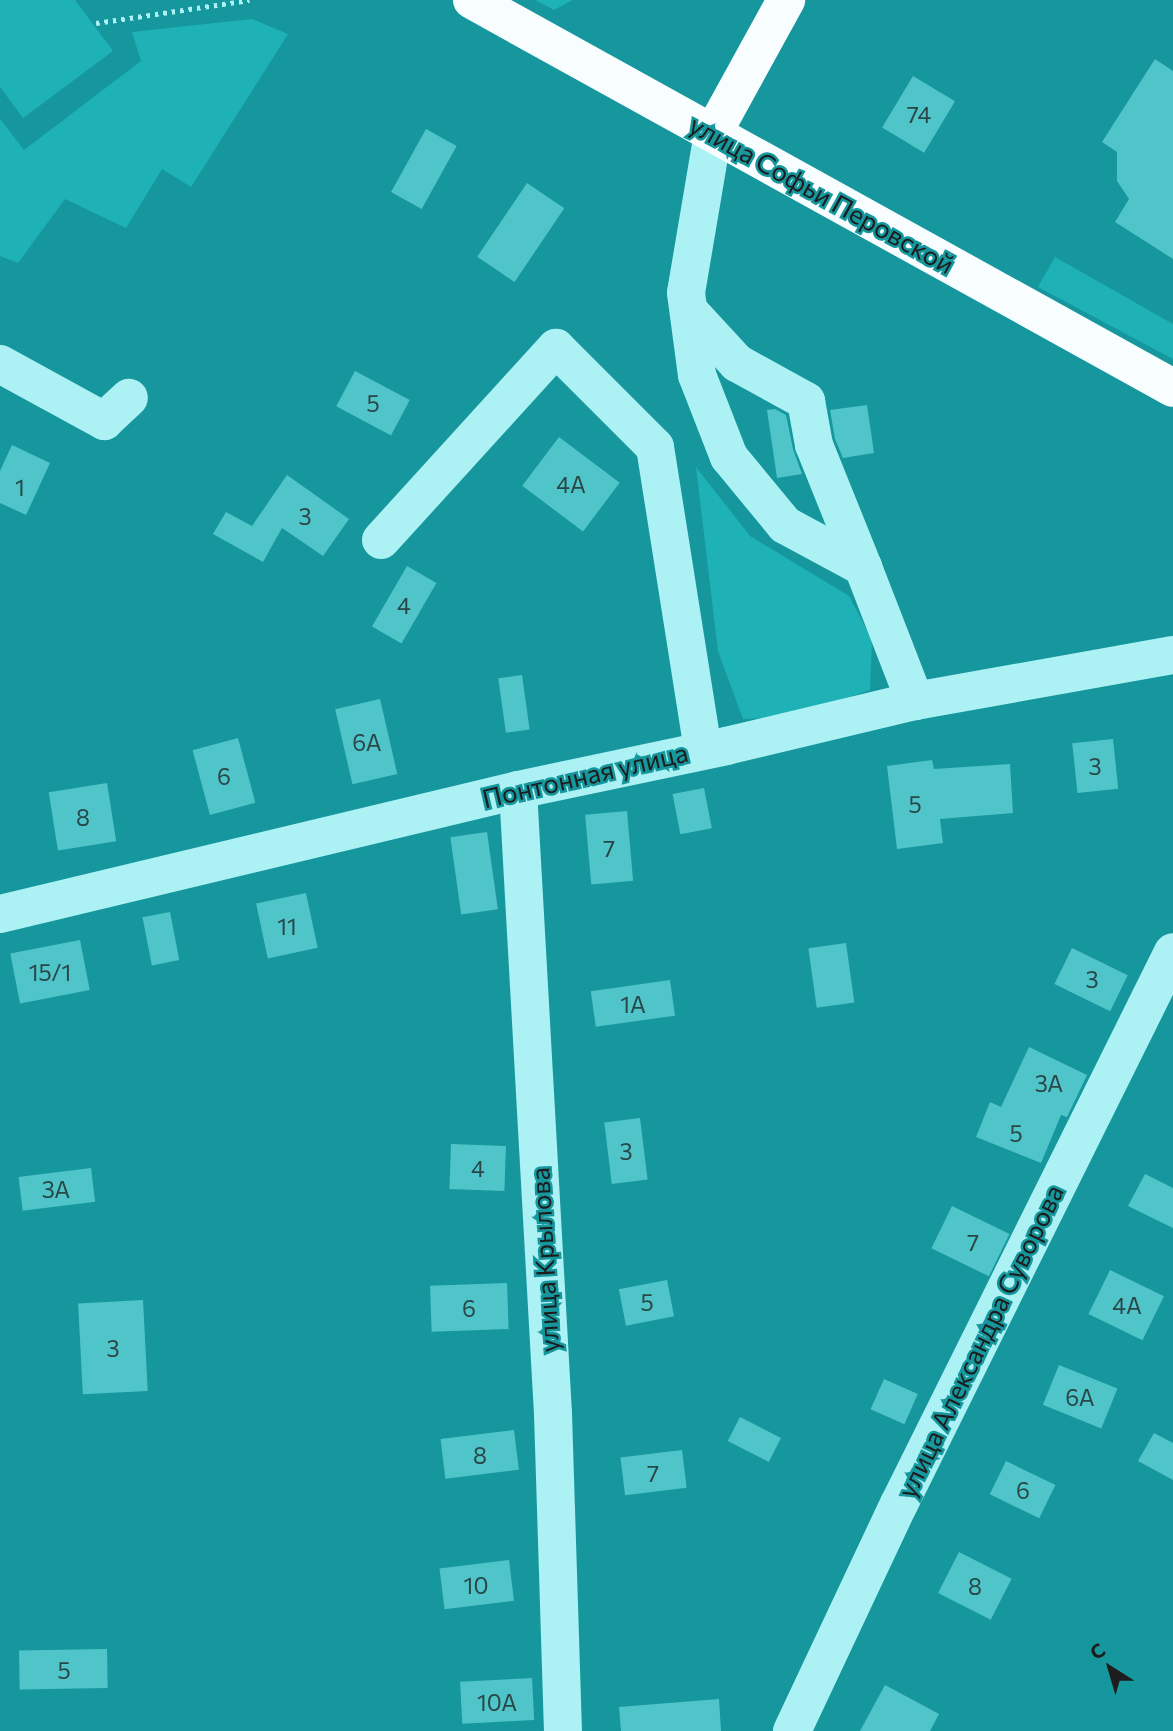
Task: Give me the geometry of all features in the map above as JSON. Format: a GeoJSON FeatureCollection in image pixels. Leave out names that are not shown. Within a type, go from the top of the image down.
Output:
{"type":"FeatureCollection","features":[{"type":"Feature","properties":{"kind":"main road","name":"улица Софьи Перовской"},"geometry":{"type":"LineString","coordinates":[[472,0],[1173,388]]}},
{"type":"Feature","properties":{"kind":"main road"},"geometry":{"type":"LineString","coordinates":[[713,133],[786,0]]}},
{"type":"Feature","properties":{"kind":"street"},"geometry":{"type":"LineString","coordinates":[[713,133],[686,293],[697,375],[729,457],[785,525],[863,567]]}},
{"type":"Feature","properties":{"kind":"street"},"geometry":{"type":"LineString","coordinates":[[689,312],[737,363],[806,401],[814,444],[915,701]]}},
{"type":"Feature","properties":{"kind":"street"},"geometry":{"type":"LineString","coordinates":[[381,540],[556,348],[655,447],[704,749]]}},
{"type":"Feature","properties":{"kind":"street"},"geometry":{"type":"LineString","coordinates":[[0,364],[104,421],[128,398]]}},
{"type":"Feature","properties":{"kind":"street","name":"Понтонная улица"},"geometry":{"type":"LineString","coordinates":[[0,914],[518,790],[915,701],[1173,655]]}},
{"type":"Feature","properties":{"kind":"street","name":"улица Крылова"},"geometry":{"type":"LineString","coordinates":[[518,790],[553,1414],[563,1731]]}},
{"type":"Feature","properties":{"kind":"street","name":"улица Александра Суворова"},"geometry":{"type":"LineString","coordinates":[[792,1731],[899,1504],[1173,952]]}},
{"type":"Feature","properties":{"kind":"path"},"geometry":{"type":"LineString","coordinates":[[96,23],[249,0]]}},
{"type":"Feature","properties":{"kind":"shaded area"},"geometry":{"type":"Polygon","coordinates":[[[0,0],[75,0],[113,51],[23,118],[0,87],[0,0]]]}},
{"type":"Feature","properties":{"kind":"shaded area"},"geometry":{"type":"Polygon","coordinates":[[[535,0],[573,0],[554,10],[535,0]]]}},
{"type":"Feature","properties":{"kind":"shaded area"},"geometry":{"type":"Polygon","coordinates":[[[252,19],[288,34],[191,187],[162,169],[126,228],[65,199],[18,263],[0,256],[0,119],[24,150],[141,61],[132,32],[252,19]]]}},
{"type":"Feature","properties":{"kind":"shaded area"},"geometry":{"type":"Polygon","coordinates":[[[1055,257],[1173,324],[1173,359],[1038,287],[1055,257]]]}},
{"type":"Feature","properties":{"kind":"shaded area"},"geometry":{"type":"Polygon","coordinates":[[[696,467],[750,536],[849,596],[872,640],[870,690],[788,717],[743,719],[718,651],[696,467]]]}},
{"type":"Feature","properties":{"kind":"building"},"geometry":{"type":"Polygon","coordinates":[[[1155,59],[1173,71],[1173,259],[1115,222],[1129,199],[1117,181],[1117,152],[1102,142],[1155,59]]]}},
{"type":"Feature","properties":{"kind":"building"},"geometry":{"type":"Polygon","coordinates":[[[913,76],[955,101],[924,153],[882,127],[913,76]]]}},
{"type":"Feature","properties":{"kind":"building"},"geometry":{"type":"Polygon","coordinates":[[[426,129],[457,146],[422,209],[391,192],[426,129]]]}},
{"type":"Feature","properties":{"kind":"building"},"geometry":{"type":"Polygon","coordinates":[[[527,183],[564,208],[515,282],[477,257],[527,183]]]}},
{"type":"Feature","properties":{"kind":"building"},"geometry":{"type":"Polygon","coordinates":[[[355,371],[410,400],[391,435],[336,406],[355,371]]]}},
{"type":"Feature","properties":{"kind":"building"},"geometry":{"type":"Polygon","coordinates":[[[867,405],[874,453],[843,458],[835,439],[830,410],[867,405]]]}},
{"type":"Feature","properties":{"kind":"building"},"geometry":{"type":"Polygon","coordinates":[[[775,409],[786,415],[793,449],[802,474],[777,478],[767,410],[775,409]]]}},
{"type":"Feature","properties":{"kind":"building"},"geometry":{"type":"Polygon","coordinates":[[[559,437],[620,483],[583,531],[522,486],[559,437]]]}},
{"type":"Feature","properties":{"kind":"building"},"geometry":{"type":"Polygon","coordinates":[[[12,445],[50,463],[26,515],[0,503],[0,471],[12,445]]]}},
{"type":"Feature","properties":{"kind":"building"},"geometry":{"type":"Polygon","coordinates":[[[287,475],[349,519],[323,556],[282,528],[263,562],[213,534],[226,512],[252,526],[287,475]]]}},
{"type":"Feature","properties":{"kind":"building"},"geometry":{"type":"Polygon","coordinates":[[[407,566],[436,583],[401,644],[372,627],[407,566]]]}},
{"type":"Feature","properties":{"kind":"building"},"geometry":{"type":"Polygon","coordinates":[[[522,675],[530,729],[506,733],[498,678],[522,675]]]}},
{"type":"Feature","properties":{"kind":"building"},"geometry":{"type":"Polygon","coordinates":[[[380,699],[397,774],[353,784],[335,709],[380,699]]]}},
{"type":"Feature","properties":{"kind":"building"},"geometry":{"type":"Polygon","coordinates":[[[238,738],[255,803],[210,815],[193,750],[238,738]]]}},
{"type":"Feature","properties":{"kind":"building"},"geometry":{"type":"Polygon","coordinates":[[[1113,739],[1118,789],[1077,793],[1072,743],[1113,739]]]}},
{"type":"Feature","properties":{"kind":"building"},"geometry":{"type":"Polygon","coordinates":[[[932,760],[934,769],[1010,764],[1013,813],[940,819],[943,843],[897,849],[887,766],[932,760]]]}},
{"type":"Feature","properties":{"kind":"building"},"geometry":{"type":"Polygon","coordinates":[[[107,783],[116,841],[58,851],[49,792],[107,783]]]}},
{"type":"Feature","properties":{"kind":"building"},"geometry":{"type":"Polygon","coordinates":[[[704,788],[712,828],[680,834],[673,794],[704,788]]]}},
{"type":"Feature","properties":{"kind":"building"},"geometry":{"type":"Polygon","coordinates":[[[627,811],[633,881],[591,884],[585,815],[627,811]]]}},
{"type":"Feature","properties":{"kind":"building"},"geometry":{"type":"Polygon","coordinates":[[[487,832],[498,909],[461,914],[450,837],[487,832]]]}},
{"type":"Feature","properties":{"kind":"building"},"geometry":{"type":"Polygon","coordinates":[[[306,893],[318,948],[268,958],[256,904],[306,893]]]}},
{"type":"Feature","properties":{"kind":"building"},"geometry":{"type":"Polygon","coordinates":[[[170,912],[179,960],[152,965],[143,917],[170,912]]]}},
{"type":"Feature","properties":{"kind":"building"},"geometry":{"type":"Polygon","coordinates":[[[80,940],[90,990],[20,1004],[10,954],[80,940]]]}},
{"type":"Feature","properties":{"kind":"building"},"geometry":{"type":"Polygon","coordinates":[[[846,943],[854,1002],[817,1008],[808,948],[846,943]]]}},
{"type":"Feature","properties":{"kind":"building"},"geometry":{"type":"Polygon","coordinates":[[[1072,948],[1128,975],[1110,1011],[1054,984],[1072,948]]]}},
{"type":"Feature","properties":{"kind":"building"},"geometry":{"type":"Polygon","coordinates":[[[670,980],[675,1016],[596,1027],[591,991],[670,980]]]}},
{"type":"Feature","properties":{"kind":"building"},"geometry":{"type":"Polygon","coordinates":[[[1029,1047],[1087,1075],[1067,1117],[1061,1115],[1041,1163],[976,1137],[990,1102],[1001,1107],[1029,1047]]]}},
{"type":"Feature","properties":{"kind":"building"},"geometry":{"type":"Polygon","coordinates":[[[640,1118],[648,1180],[612,1184],[604,1122],[640,1118]]]}},
{"type":"Feature","properties":{"kind":"building"},"geometry":{"type":"Polygon","coordinates":[[[451,1144],[506,1146],[504,1191],[449,1189],[451,1144]]]}},
{"type":"Feature","properties":{"kind":"building"},"geometry":{"type":"Polygon","coordinates":[[[91,1168],[95,1202],[23,1211],[19,1177],[91,1168]]]}},
{"type":"Feature","properties":{"kind":"building"},"geometry":{"type":"Polygon","coordinates":[[[1145,1174],[1173,1188],[1173,1228],[1128,1206],[1145,1174]]]}},
{"type":"Feature","properties":{"kind":"building"},"geometry":{"type":"Polygon","coordinates":[[[952,1206],[1010,1234],[989,1276],[931,1248],[952,1206]]]}},
{"type":"Feature","properties":{"kind":"building"},"geometry":{"type":"Polygon","coordinates":[[[1110,1270],[1164,1296],[1142,1340],[1089,1314],[1110,1270]]]}},
{"type":"Feature","properties":{"kind":"building"},"geometry":{"type":"Polygon","coordinates":[[[667,1280],[674,1316],[626,1326],[619,1289],[667,1280]]]}},
{"type":"Feature","properties":{"kind":"building"},"geometry":{"type":"Polygon","coordinates":[[[507,1283],[509,1329],[432,1332],[430,1286],[507,1283]]]}},
{"type":"Feature","properties":{"kind":"building"},"geometry":{"type":"Polygon","coordinates":[[[143,1300],[148,1391],[83,1394],[78,1303],[143,1300]]]}},
{"type":"Feature","properties":{"kind":"building"},"geometry":{"type":"Polygon","coordinates":[[[1059,1365],[1117,1389],[1101,1428],[1043,1405],[1059,1365]]]}},
{"type":"Feature","properties":{"kind":"building"},"geometry":{"type":"Polygon","coordinates":[[[884,1379],[918,1394],[904,1424],[871,1409],[884,1379]]]}},
{"type":"Feature","properties":{"kind":"building"},"geometry":{"type":"Polygon","coordinates":[[[740,1417],[781,1438],[769,1462],[728,1441],[740,1417]]]}},
{"type":"Feature","properties":{"kind":"building"},"geometry":{"type":"Polygon","coordinates":[[[514,1430],[519,1470],[445,1479],[441,1439],[514,1430]]]}},
{"type":"Feature","properties":{"kind":"building"},"geometry":{"type":"Polygon","coordinates":[[[1154,1433],[1173,1443],[1173,1480],[1138,1461],[1154,1433]]]}},
{"type":"Feature","properties":{"kind":"building"},"geometry":{"type":"Polygon","coordinates":[[[682,1450],[687,1488],[625,1495],[620,1458],[682,1450]]]}},
{"type":"Feature","properties":{"kind":"building"},"geometry":{"type":"Polygon","coordinates":[[[1006,1461],[1055,1485],[1039,1518],[990,1494],[1006,1461]]]}},
{"type":"Feature","properties":{"kind":"building"},"geometry":{"type":"Polygon","coordinates":[[[959,1552],[1012,1579],[991,1620],[938,1593],[959,1552]]]}},
{"type":"Feature","properties":{"kind":"building"},"geometry":{"type":"Polygon","coordinates":[[[509,1560],[514,1601],[445,1609],[440,1569],[509,1560]]]}},
{"type":"Feature","properties":{"kind":"building"},"geometry":{"type":"Polygon","coordinates":[[[107,1649],[108,1688],[20,1690],[19,1651],[107,1649]]]}},
{"type":"Feature","properties":{"kind":"building"},"geometry":{"type":"Polygon","coordinates":[[[532,1678],[534,1720],[462,1724],[460,1682],[532,1678]]]}},
{"type":"Feature","properties":{"kind":"building"},"geometry":{"type":"Polygon","coordinates":[[[885,1685],[939,1714],[930,1731],[860,1731],[885,1685]]]}},
{"type":"Feature","properties":{"kind":"building"},"geometry":{"type":"Polygon","coordinates":[[[719,1699],[721,1731],[621,1731],[619,1707],[719,1699]]]}}]}
